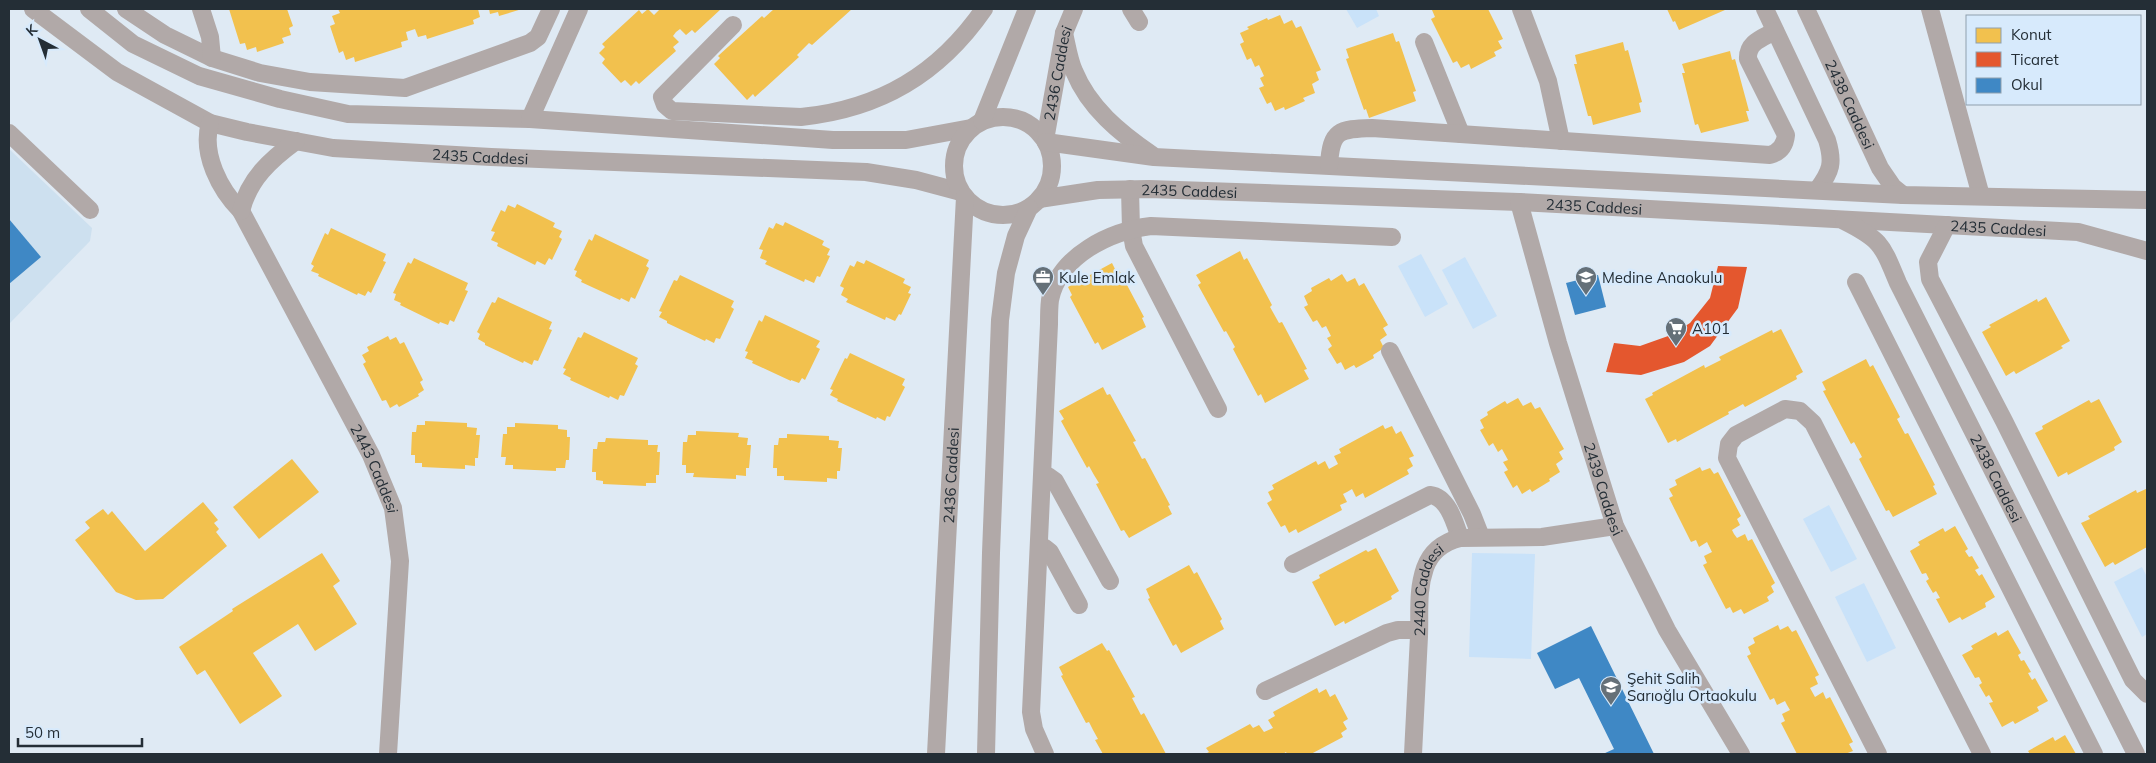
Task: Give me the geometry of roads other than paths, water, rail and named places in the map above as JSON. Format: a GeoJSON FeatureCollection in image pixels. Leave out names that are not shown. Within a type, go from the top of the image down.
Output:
{"type":"FeatureCollection","features":[{"type":"Feature","properties":{"kind":"street","name":"2435 Caddesi"},"geometry":{"type":"LineString","coordinates":[[33,9],[117,72],[210,123],[333,148],[866,172],[916,180],[963,195],[980,209],[992,214],[1011,214],[1034,204],[1098,190],[1130,189],[1519,202],[2078,232],[2147,251]]}},
{"type":"Feature","properties":{"kind":"street"},"geometry":{"type":"LineString","coordinates":[[89,9],[134,44],[199,76],[280,100],[348,114],[530,119],[833,140],[906,140],[977,124],[1001,116],[1014,118],[1031,125],[1045,141],[1052,160],[1052,172],[1049,184],[1034,204],[1016,236],[1006,273],[1000,320],[986,754]]}},
{"type":"Feature","properties":{"kind":"street"},"geometry":{"type":"LineString","coordinates":[[126,9],[165,35],[212,58],[260,73],[285,79],[318,83],[405,88],[530,43],[538,37],[551,9]]}},
{"type":"Feature","properties":{"kind":"street"},"geometry":{"type":"LineString","coordinates":[[201,9],[210,37],[212,58]]}},
{"type":"Feature","properties":{"kind":"street"},"geometry":{"type":"LineString","coordinates":[[530,119],[579,9]]}},
{"type":"Feature","properties":{"kind":"street"},"geometry":{"type":"LineString","coordinates":[[733,25],[662,97],[668,108],[672,111],[801,118],[863,106],[902,88],[939,61],[970,28],[984,9]]}},
{"type":"Feature","properties":{"kind":"street"},"geometry":{"type":"LineString","coordinates":[[963,195],[955,180],[954,161],[959,143],[977,124],[1027,9]]}},
{"type":"Feature","properties":{"kind":"street","name":"2436 Caddesi"},"geometry":{"type":"LineString","coordinates":[[1045,141],[1064,33],[1074,9]]}},
{"type":"Feature","properties":{"kind":"street"},"geometry":{"type":"LineString","coordinates":[[1521,9],[1532,34],[1548,81],[1561,141]]}},
{"type":"Feature","properties":{"kind":"street"},"geometry":{"type":"LineString","coordinates":[[1765,9],[1827,140],[1832,157],[1828,175],[1818,189]]}},
{"type":"Feature","properties":{"kind":"street","name":"2438 Caddesi"},"geometry":{"type":"LineString","coordinates":[[1806,9],[1880,168],[1893,187],[1903,195]]}},
{"type":"Feature","properties":{"kind":"street"},"geometry":{"type":"LineString","coordinates":[[1930,9],[1981,196]]}},
{"type":"Feature","properties":{"kind":"street"},"geometry":{"type":"LineString","coordinates":[[1329,165],[1332,141],[1340,133],[1346,130],[1372,128],[1774,154],[1784,144],[1786,135],[1748,58],[1748,53],[1753,44],[1775,31]]}},
{"type":"Feature","properties":{"kind":"street"},"geometry":{"type":"LineString","coordinates":[[1064,33],[1073,70],[1084,91],[1097,109],[1126,137],[1154,157]]}},
{"type":"Feature","properties":{"kind":"street"},"geometry":{"type":"LineString","coordinates":[[1424,42],[1461,134]]}},
{"type":"Feature","properties":{"kind":"street","name":"2443 Caddesi"},"geometry":{"type":"LineString","coordinates":[[210,123],[207,132],[207,150],[221,185],[241,212],[371,455],[393,508],[400,561],[388,754]]}},
{"type":"Feature","properties":{"kind":"street"},"geometry":{"type":"LineString","coordinates":[[9,133],[90,210]]}},
{"type":"Feature","properties":{"kind":"street"},"geometry":{"type":"LineString","coordinates":[[241,212],[244,200],[264,166],[296,141]]}},
{"type":"Feature","properties":{"kind":"street","name":"2435 Caddesi"},"geometry":{"type":"LineString","coordinates":[[1045,141],[1154,157],[1818,189],[1903,195],[2147,200]]}},
{"type":"Feature","properties":{"kind":"street"},"geometry":{"type":"LineString","coordinates":[[1130,189],[1131,229],[1134,246],[1218,410]]}},
{"type":"Feature","properties":{"kind":"street","name":"2436 Caddesi"},"geometry":{"type":"LineString","coordinates":[[936,754],[963,195]]}},
{"type":"Feature","properties":{"kind":"street","name":"2439 Caddesi"},"geometry":{"type":"LineString","coordinates":[[1519,202],[1558,343],[1615,526],[1667,630],[1740,754]]}},
{"type":"Feature","properties":{"kind":"street","name":"2438 Caddesi"},"geometry":{"type":"LineString","coordinates":[[1840,219],[1874,237],[1884,251],[1898,283],[2136,754]]}},
{"type":"Feature","properties":{"kind":"street"},"geometry":{"type":"LineString","coordinates":[[1947,225],[1928,262],[1930,279],[2004,421],[2133,680],[2147,694]]}},
{"type":"Feature","properties":{"kind":"street"},"geometry":{"type":"LineString","coordinates":[[1045,754],[1034,729],[1031,712],[1049,324],[1052,295],[1063,274],[1078,256],[1096,243],[1131,229],[1151,226],[1392,237]]}},
{"type":"Feature","properties":{"kind":"street"},"geometry":{"type":"LineString","coordinates":[[1856,282],[2094,754]]}},
{"type":"Feature","properties":{"kind":"street"},"geometry":{"type":"LineString","coordinates":[[1390,351],[1472,514],[1481,537]]}},
{"type":"Feature","properties":{"kind":"street"},"geometry":{"type":"LineString","coordinates":[[1878,754],[1727,458],[1729,444],[1736,435],[1785,409],[1800,412],[1813,423],[1981,754]]}},
{"type":"Feature","properties":{"kind":"street"},"geometry":{"type":"LineString","coordinates":[[1042,477],[1048,476],[1055,481],[1110,581]]}},
{"type":"Feature","properties":{"kind":"street"},"geometry":{"type":"LineString","coordinates":[[1293,564],[1430,495],[1443,501],[1454,519],[1460,538]]}},
{"type":"Feature","properties":{"kind":"street","name":"2440 Caddesi"},"geometry":{"type":"LineString","coordinates":[[1413,754],[1419,630],[1418,595],[1425,567],[1436,550],[1448,541],[1460,538],[1542,537],[1615,526]]}},
{"type":"Feature","properties":{"kind":"street"},"geometry":{"type":"LineString","coordinates":[[1039,547],[1045,548],[1050,552],[1079,605]]}},
{"type":"Feature","properties":{"kind":"street"},"geometry":{"type":"LineString","coordinates":[[1265,691],[1387,633],[1398,630],[1419,630]]}},
{"type":"Feature","properties":{"kind":"place","name":"Kule Emlak"},"geometry":{"type":"Point","coordinates":[1043,296]}},
{"type":"Feature","properties":{"kind":"place","name":"Medine Anaokulu"},"geometry":{"type":"Point","coordinates":[1586,296]}},
{"type":"Feature","properties":{"kind":"place","name":"A101"},"geometry":{"type":"Point","coordinates":[1676,347]}},
{"type":"Feature","properties":{"kind":"place","name":"Şehit Salih Sarıoğlu Ortaokulu"},"geometry":{"type":"Point","coordinates":[1611,706]}}]}
